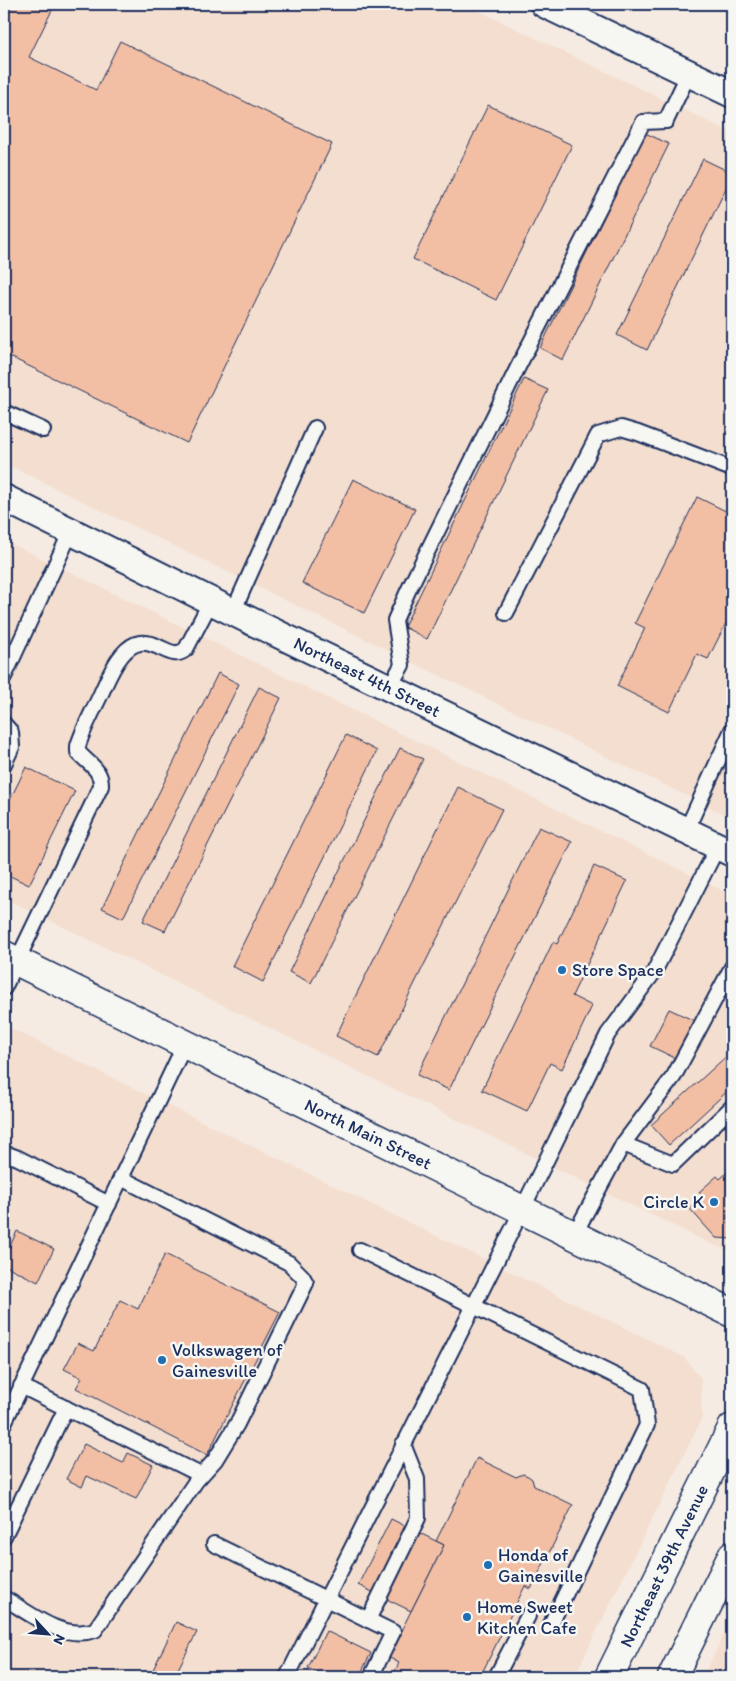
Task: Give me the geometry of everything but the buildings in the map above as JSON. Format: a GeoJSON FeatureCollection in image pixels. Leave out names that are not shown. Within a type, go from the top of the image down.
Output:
{"type":"FeatureCollection","features":[{"type":"Feature","properties":{"kind":"main road","name":"North Main Street"},"geometry":{"type":"LineString","coordinates":[[10,958],[732,1313]]}},
{"type":"Feature","properties":{"kind":"main road","name":"Northeast 39th Avenue"},"geometry":{"type":"LineString","coordinates":[[609,1677],[732,1428]]}},
{"type":"Feature","properties":{"kind":"main road"},"geometry":{"type":"LineString","coordinates":[[672,1677],[732,1556]]}},
{"type":"Feature","properties":{"kind":"street"},"geometry":{"type":"LineString","coordinates":[[544,4],[579,12],[689,73],[732,94]]}},
{"type":"Feature","properties":{"kind":"street","name":"Northeast 4th Street"},"geometry":{"type":"LineString","coordinates":[[4,498],[222,607],[725,850]]}},
{"type":"Feature","properties":{"kind":"lane"},"geometry":{"type":"LineString","coordinates":[[389,688],[402,665],[395,620],[417,573],[522,360],[643,122],[666,121],[689,73]]}},
{"type":"Feature","properties":{"kind":"lane"},"geometry":{"type":"LineString","coordinates":[[4,412],[43,430]]}},
{"type":"Feature","properties":{"kind":"lane"},"geometry":{"type":"LineString","coordinates":[[4,988],[10,958],[52,889],[100,786],[100,777],[96,770],[78,752],[78,746],[110,674],[120,656],[134,644],[142,642],[157,645],[179,654],[186,649],[194,636],[222,607],[315,428]]}},
{"type":"Feature","properties":{"kind":"lane"},"geometry":{"type":"LineString","coordinates":[[506,613],[598,435],[621,428],[732,469]]}},
{"type":"Feature","properties":{"kind":"lane"},"geometry":{"type":"LineString","coordinates":[[4,677],[71,531]]}},
{"type":"Feature","properties":{"kind":"lane"},"geometry":{"type":"LineString","coordinates":[[4,724],[11,732],[12,747],[4,764]]}},
{"type":"Feature","properties":{"kind":"lane"},"geometry":{"type":"LineString","coordinates":[[686,831],[732,730]]}},
{"type":"Feature","properties":{"kind":"lane"},"geometry":{"type":"LineString","coordinates":[[287,1677],[522,1210],[608,1034],[654,972],[725,850]]}},
{"type":"Feature","properties":{"kind":"lane"},"geometry":{"type":"LineString","coordinates":[[574,1235],[623,1144],[674,1076],[732,967]]}},
{"type":"Feature","properties":{"kind":"lane"},"geometry":{"type":"LineString","coordinates":[[4,1423],[7,1409],[21,1386],[185,1044]]}},
{"type":"Feature","properties":{"kind":"lane"},"geometry":{"type":"LineString","coordinates":[[623,1144],[673,1164],[732,1107]]}},
{"type":"Feature","properties":{"kind":"lane"},"geometry":{"type":"LineString","coordinates":[[4,1159],[10,1155],[18,1158],[109,1204]]}},
{"type":"Feature","properties":{"kind":"lane"},"geometry":{"type":"LineString","coordinates":[[4,1598],[57,1629],[80,1633],[95,1630],[201,1475],[215,1460],[237,1424],[306,1283],[302,1276],[289,1264],[121,1178]]}},
{"type":"Feature","properties":{"kind":"lane"},"geometry":{"type":"LineString","coordinates":[[360,1250],[642,1389],[647,1424],[550,1626]]}},
{"type":"Feature","properties":{"kind":"lane"},"geometry":{"type":"LineString","coordinates":[[21,1386],[201,1475]]}},
{"type":"Feature","properties":{"kind":"lane"},"geometry":{"type":"LineString","coordinates":[[4,1536],[66,1408]]}},
{"type":"Feature","properties":{"kind":"lane"},"geometry":{"type":"LineString","coordinates":[[368,1620],[418,1518],[417,1479],[403,1444]]}},
{"type":"Feature","properties":{"kind":"lane"},"geometry":{"type":"LineString","coordinates":[[214,1544],[393,1632],[371,1677]]}},
{"type":"Feature","properties":{"kind":"lane"},"geometry":{"type":"LineString","coordinates":[[496,1677],[528,1616]]}},
{"type":"Feature","properties":{"kind":"shaded area"},"geometry":{"type":"Polygon","coordinates":[[[4,4],[465,4],[732,133],[732,818],[4,463],[4,4]]]}},
{"type":"Feature","properties":{"kind":"shaded area"},"geometry":{"type":"Polygon","coordinates":[[[4,540],[732,895],[732,1252],[711,1244],[4,898],[4,540]]]}},
{"type":"Feature","properties":{"kind":"shaded area"},"geometry":{"type":"Polygon","coordinates":[[[4,1025],[685,1358],[701,1379],[702,1418],[574,1677],[4,1677],[4,1025]]]}},
{"type":"Feature","properties":{"kind":"shaded area"},"geometry":{"type":"Polygon","coordinates":[[[732,1618],[732,1677],[703,1677],[732,1618]]]}},
{"type":"Feature","properties":{"kind":"place","name":"Store Space"},"geometry":{"type":"Point","coordinates":[562,970]}},
{"type":"Feature","properties":{"kind":"place","name":"Circle K"},"geometry":{"type":"Point","coordinates":[714,1202]}},
{"type":"Feature","properties":{"kind":"place","name":"Volkswagen of Gainesville"},"geometry":{"type":"Point","coordinates":[162,1360]}},
{"type":"Feature","properties":{"kind":"place","name":"Honda of Gainesville"},"geometry":{"type":"Point","coordinates":[488,1565]}},
{"type":"Feature","properties":{"kind":"place","name":"Home Sweet Kitchen Cafe"},"geometry":{"type":"Point","coordinates":[467,1617]}}]}
